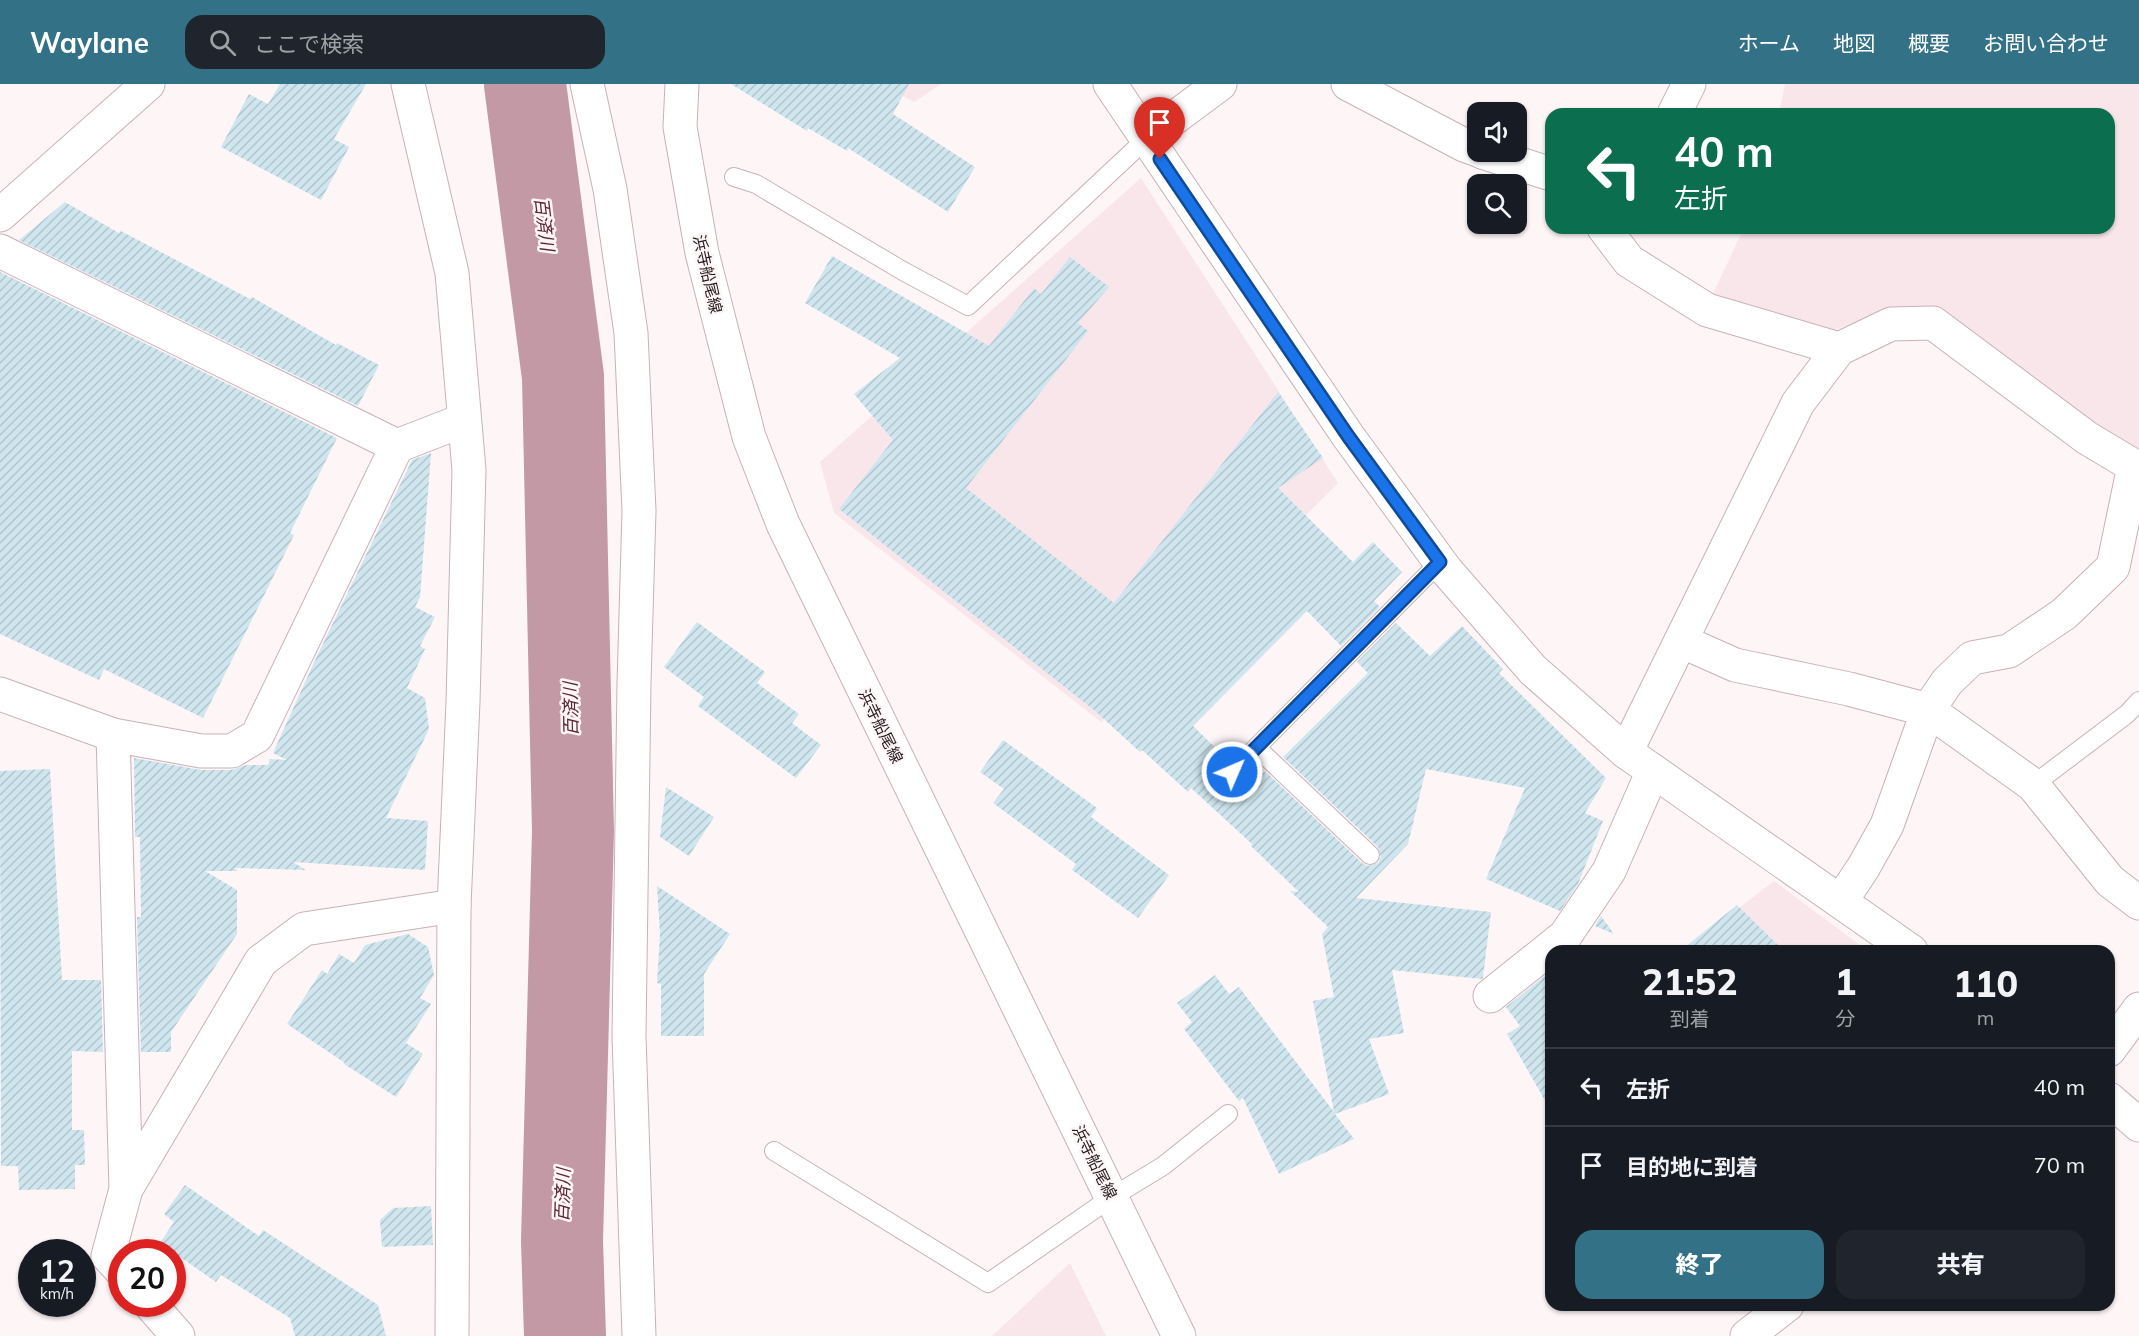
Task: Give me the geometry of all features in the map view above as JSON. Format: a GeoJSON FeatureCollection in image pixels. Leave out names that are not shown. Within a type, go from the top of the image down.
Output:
{"type":"FeatureCollection","features":[{"type":"Feature","properties":{"kind":"street"},"geometry":{"type":"LineString","coordinates":[[0,214],[148,84]]}},
{"type":"Feature","properties":{"kind":"street"},"geometry":{"type":"LineString","coordinates":[[408,84],[452,273],[469,470],[463,702],[454,906],[452,1336]]}},
{"type":"Feature","properties":{"kind":"street"},"geometry":{"type":"LineString","coordinates":[[587,84],[610,189],[631,333],[639,511],[629,1035],[639,1336]]}},
{"type":"Feature","properties":{"kind":"street","name":"浜寺船尾線"},"geometry":{"type":"LineString","coordinates":[[682,84],[680,127],[702,254],[749,436],[783,524],[1179,1336]]}},
{"type":"Feature","properties":{"kind":"street"},"geometry":{"type":"LineString","coordinates":[[1110,84],[1348,436],[1440,562],[1533,670],[1626,752],[1840,901],[1896,945]]}},
{"type":"Feature","properties":{"kind":"street"},"geometry":{"type":"LineString","coordinates":[[1146,139],[1220,84]]}},
{"type":"Feature","properties":{"kind":"street"},"geometry":{"type":"LineString","coordinates":[[1348,84],[1384,92],[1467,146]]}},
{"type":"Feature","properties":{"kind":"street"},"geometry":{"type":"LineString","coordinates":[[1677,108],[1689,84]]}},
{"type":"Feature","properties":{"kind":"street"},"geometry":{"type":"LineString","coordinates":[[1513,162],[1545,172]]}},
{"type":"Feature","properties":{"kind":"street"},"geometry":{"type":"LineString","coordinates":[[1613,234],[1629,261],[1707,310],[1839,349]]}},
{"type":"Feature","properties":{"kind":"street"},"geometry":{"type":"LineString","coordinates":[[0,251],[397,447]]}},
{"type":"Feature","properties":{"kind":"street"},"geometry":{"type":"LineString","coordinates":[[1626,752],[1798,403],[1839,349],[1891,324],[1933,323],[2087,438],[2137,467],[2112,567],[2064,614],[2009,651],[1972,657],[1947,682],[1928,710],[1887,825],[1863,868],[1840,901]]}},
{"type":"Feature","properties":{"kind":"street"},"geometry":{"type":"LineString","coordinates":[[0,694],[113,735],[201,752],[232,751],[256,736],[397,447],[464,420]]}},
{"type":"Feature","properties":{"kind":"street"},"geometry":{"type":"LineString","coordinates":[[1681,641],[1735,665],[1849,689],[1928,710],[2033,785],[2110,881],[2139,903]]}},
{"type":"Feature","properties":{"kind":"street"},"geometry":{"type":"LineString","coordinates":[[113,735],[126,1189]]}},
{"type":"Feature","properties":{"kind":"street"},"geometry":{"type":"LineString","coordinates":[[1554,945],[1565,936],[1609,871],[1653,771]]}},
{"type":"Feature","properties":{"kind":"street"},"geometry":{"type":"LineString","coordinates":[[113,1239],[126,1189],[261,961],[304,929],[454,906]]}},
{"type":"Feature","properties":{"kind":"street"},"geometry":{"type":"LineString","coordinates":[[1490,996],[1545,952]]}},
{"type":"Feature","properties":{"kind":"street"},"geometry":{"type":"LineString","coordinates":[[2115,1042],[2139,1009]]}},
{"type":"Feature","properties":{"kind":"street"},"geometry":{"type":"LineString","coordinates":[[2115,1104],[2139,1125]]}},
{"type":"Feature","properties":{"kind":"street"},"geometry":{"type":"LineString","coordinates":[[1747,1336],[1779,1311]]}},
{"type":"Feature","properties":{"kind":"street"},"geometry":{"type":"LineString","coordinates":[[161,1317],[178,1336]]}},
{"type":"Feature","properties":{"kind":"lane"},"geometry":{"type":"LineString","coordinates":[[734,177],[756,184],[903,272],[968,306],[1146,139]]}},
{"type":"Feature","properties":{"kind":"lane"},"geometry":{"type":"LineString","coordinates":[[1232,772],[1440,562]]}},
{"type":"Feature","properties":{"kind":"lane"},"geometry":{"type":"LineString","coordinates":[[2033,785],[2127,714],[2139,701]]}},
{"type":"Feature","properties":{"kind":"lane"},"geometry":{"type":"LineString","coordinates":[[1257,748],[1370,855]]}},
{"type":"Feature","properties":{"kind":"lane"},"geometry":{"type":"LineString","coordinates":[[774,1151],[988,1283],[1112,1197],[1163,1166],[1227,1114]]}},
{"type":"Feature","properties":{"kind":"shaded area"},"geometry":{"type":"Polygon","coordinates":[[[880,84],[941,84],[914,102],[880,84]]]}},
{"type":"Feature","properties":{"kind":"shaded area"},"geometry":{"type":"Polygon","coordinates":[[[1785,84],[2139,84],[2139,458],[1963,337],[1868,319],[1830,331],[1710,300],[1741,234],[2115,234],[2115,108],[1780,108],[1785,84]]]}},
{"type":"Feature","properties":{"kind":"shaded area"},"geometry":{"type":"Polygon","coordinates":[[[1141,178],[1338,483],[1101,722],[834,513],[820,462],[1141,178]]]}},
{"type":"Feature","properties":{"kind":"shaded area"},"geometry":{"type":"Polygon","coordinates":[[[1774,881],[1860,945],[1691,945],[1774,881]]]}},
{"type":"Feature","properties":{"kind":"shaded area"},"geometry":{"type":"Polygon","coordinates":[[[1070,1263],[1106,1336],[992,1336],[1070,1263]]]}},
{"type":"Feature","properties":{"kind":"building"},"geometry":{"type":"Polygon","coordinates":[[[280,84],[366,84],[334,139],[349,147],[321,200],[221,147],[249,94],[268,104],[280,84]]]}},
{"type":"Feature","properties":{"kind":"building"},"geometry":{"type":"Polygon","coordinates":[[[731,84],[909,84],[893,114],[975,167],[948,212],[848,148],[847,151],[808,128],[807,131],[731,84]]]}},
{"type":"Feature","properties":{"kind":"building"},"geometry":{"type":"Polygon","coordinates":[[[65,202],[119,233],[121,231],[250,299],[252,297],[336,345],[337,343],[379,365],[358,406],[19,240],[65,202]]]}},
{"type":"Feature","properties":{"kind":"building"},"geometry":{"type":"Polygon","coordinates":[[[832,256],[989,346],[1034,288],[1041,294],[1070,257],[1109,287],[1078,323],[1088,331],[966,488],[1114,603],[1278,392],[1323,458],[1278,488],[1353,562],[1373,542],[1402,572],[1374,601],[1380,607],[1341,646],[1307,611],[1193,726],[1228,760],[1221,770],[1221,776],[1225,780],[1234,783],[1245,775],[1254,784],[1264,772],[1267,773],[1362,863],[1368,866],[1378,863],[1381,857],[1378,847],[1283,757],[1368,673],[1357,662],[1396,623],[1430,656],[1462,626],[1503,669],[1499,673],[1606,778],[1585,813],[1603,821],[1578,884],[1560,911],[1486,879],[1525,788],[1426,769],[1408,844],[1356,898],[1491,912],[1483,977],[1482,979],[1392,970],[1404,1033],[1369,1039],[1389,1094],[1335,1114],[1354,1139],[1279,1174],[1243,1098],[1239,1101],[1184,1029],[1192,1022],[1177,1003],[1215,975],[1229,994],[1239,987],[1334,1112],[1313,1001],[1334,997],[1322,934],[1328,927],[1290,891],[1299,892],[1251,846],[1252,844],[1191,788],[1188,792],[1094,710],[839,509],[893,440],[854,394],[900,358],[805,303],[832,256]]]}},
{"type":"Feature","properties":{"kind":"building"},"geometry":{"type":"Polygon","coordinates":[[[0,272],[337,438],[290,533],[294,535],[203,718],[104,669],[99,680],[0,634],[0,272]]]}},
{"type":"Feature","properties":{"kind":"building"},"geometry":{"type":"Polygon","coordinates":[[[431,453],[420,597],[415,607],[435,617],[420,646],[425,649],[407,688],[425,698],[429,729],[386,818],[428,821],[425,870],[293,862],[306,870],[234,868],[238,871],[205,871],[237,890],[237,934],[171,1032],[171,1052],[141,1052],[137,917],[141,917],[140,837],[135,837],[134,758],[201,770],[232,770],[246,765],[268,765],[270,759],[287,760],[273,753],[316,658],[412,460],[431,453]]]}},
{"type":"Feature","properties":{"kind":"building"},"geometry":{"type":"Polygon","coordinates":[[[697,622],[765,672],[757,683],[799,714],[792,723],[821,745],[796,778],[698,706],[704,697],[664,667],[697,622]]]}},
{"type":"Feature","properties":{"kind":"building"},"geometry":{"type":"Polygon","coordinates":[[[1003,740],[1097,808],[1091,817],[1169,875],[1138,918],[1072,870],[1076,864],[993,803],[1004,789],[980,772],[1003,740]]]}},
{"type":"Feature","properties":{"kind":"building"},"geometry":{"type":"Polygon","coordinates":[[[50,769],[62,980],[101,980],[103,1052],[72,1051],[72,1130],[84,1130],[85,1165],[75,1165],[75,1189],[19,1190],[18,1166],[1,1166],[0,771],[50,769]]]}},
{"type":"Feature","properties":{"kind":"building"},"geometry":{"type":"Polygon","coordinates":[[[666,787],[714,817],[689,856],[660,837],[666,787]]]}},
{"type":"Feature","properties":{"kind":"building"},"geometry":{"type":"Polygon","coordinates":[[[657,886],[730,934],[704,974],[704,1036],[661,1036],[661,984],[657,983],[660,934],[657,886]]]}},
{"type":"Feature","properties":{"kind":"building"},"geometry":{"type":"Polygon","coordinates":[[[1737,905],[1778,945],[1687,945],[1737,905]]]}},
{"type":"Feature","properties":{"kind":"building"},"geometry":{"type":"Polygon","coordinates":[[[1601,916],[1614,934],[1595,926],[1601,916]]]}},
{"type":"Feature","properties":{"kind":"building"},"geometry":{"type":"Polygon","coordinates":[[[408,934],[428,947],[434,975],[420,998],[431,1004],[406,1043],[423,1054],[396,1097],[287,1024],[322,970],[327,974],[339,954],[354,963],[365,945],[408,934]]]}},
{"type":"Feature","properties":{"kind":"building"},"geometry":{"type":"Polygon","coordinates":[[[1545,976],[1545,1100],[1507,1034],[1520,1026],[1506,1007],[1545,976]]]}},
{"type":"Feature","properties":{"kind":"building"},"geometry":{"type":"Polygon","coordinates":[[[185,1185],[259,1236],[263,1230],[378,1305],[386,1336],[295,1336],[290,1318],[221,1275],[216,1282],[186,1261],[186,1239],[163,1239],[174,1222],[164,1214],[185,1185]]]}},
{"type":"Feature","properties":{"kind":"building"},"geometry":{"type":"Polygon","coordinates":[[[431,1206],[433,1245],[382,1247],[380,1220],[393,1208],[431,1206]]]}},
{"type":"Feature","properties":{"kind":"waterway","name":"百済川"},"geometry":{"type":"LineString","coordinates":[[525,84],[563,377],[573,831],[562,1241],[565,1336]]}},
{"type":"Feature","properties":{"kind":"route"},"geometry":{"type":"LineString","coordinates":[[1160,159],[1348,436],[1440,562],[1232,772]]}}]}
